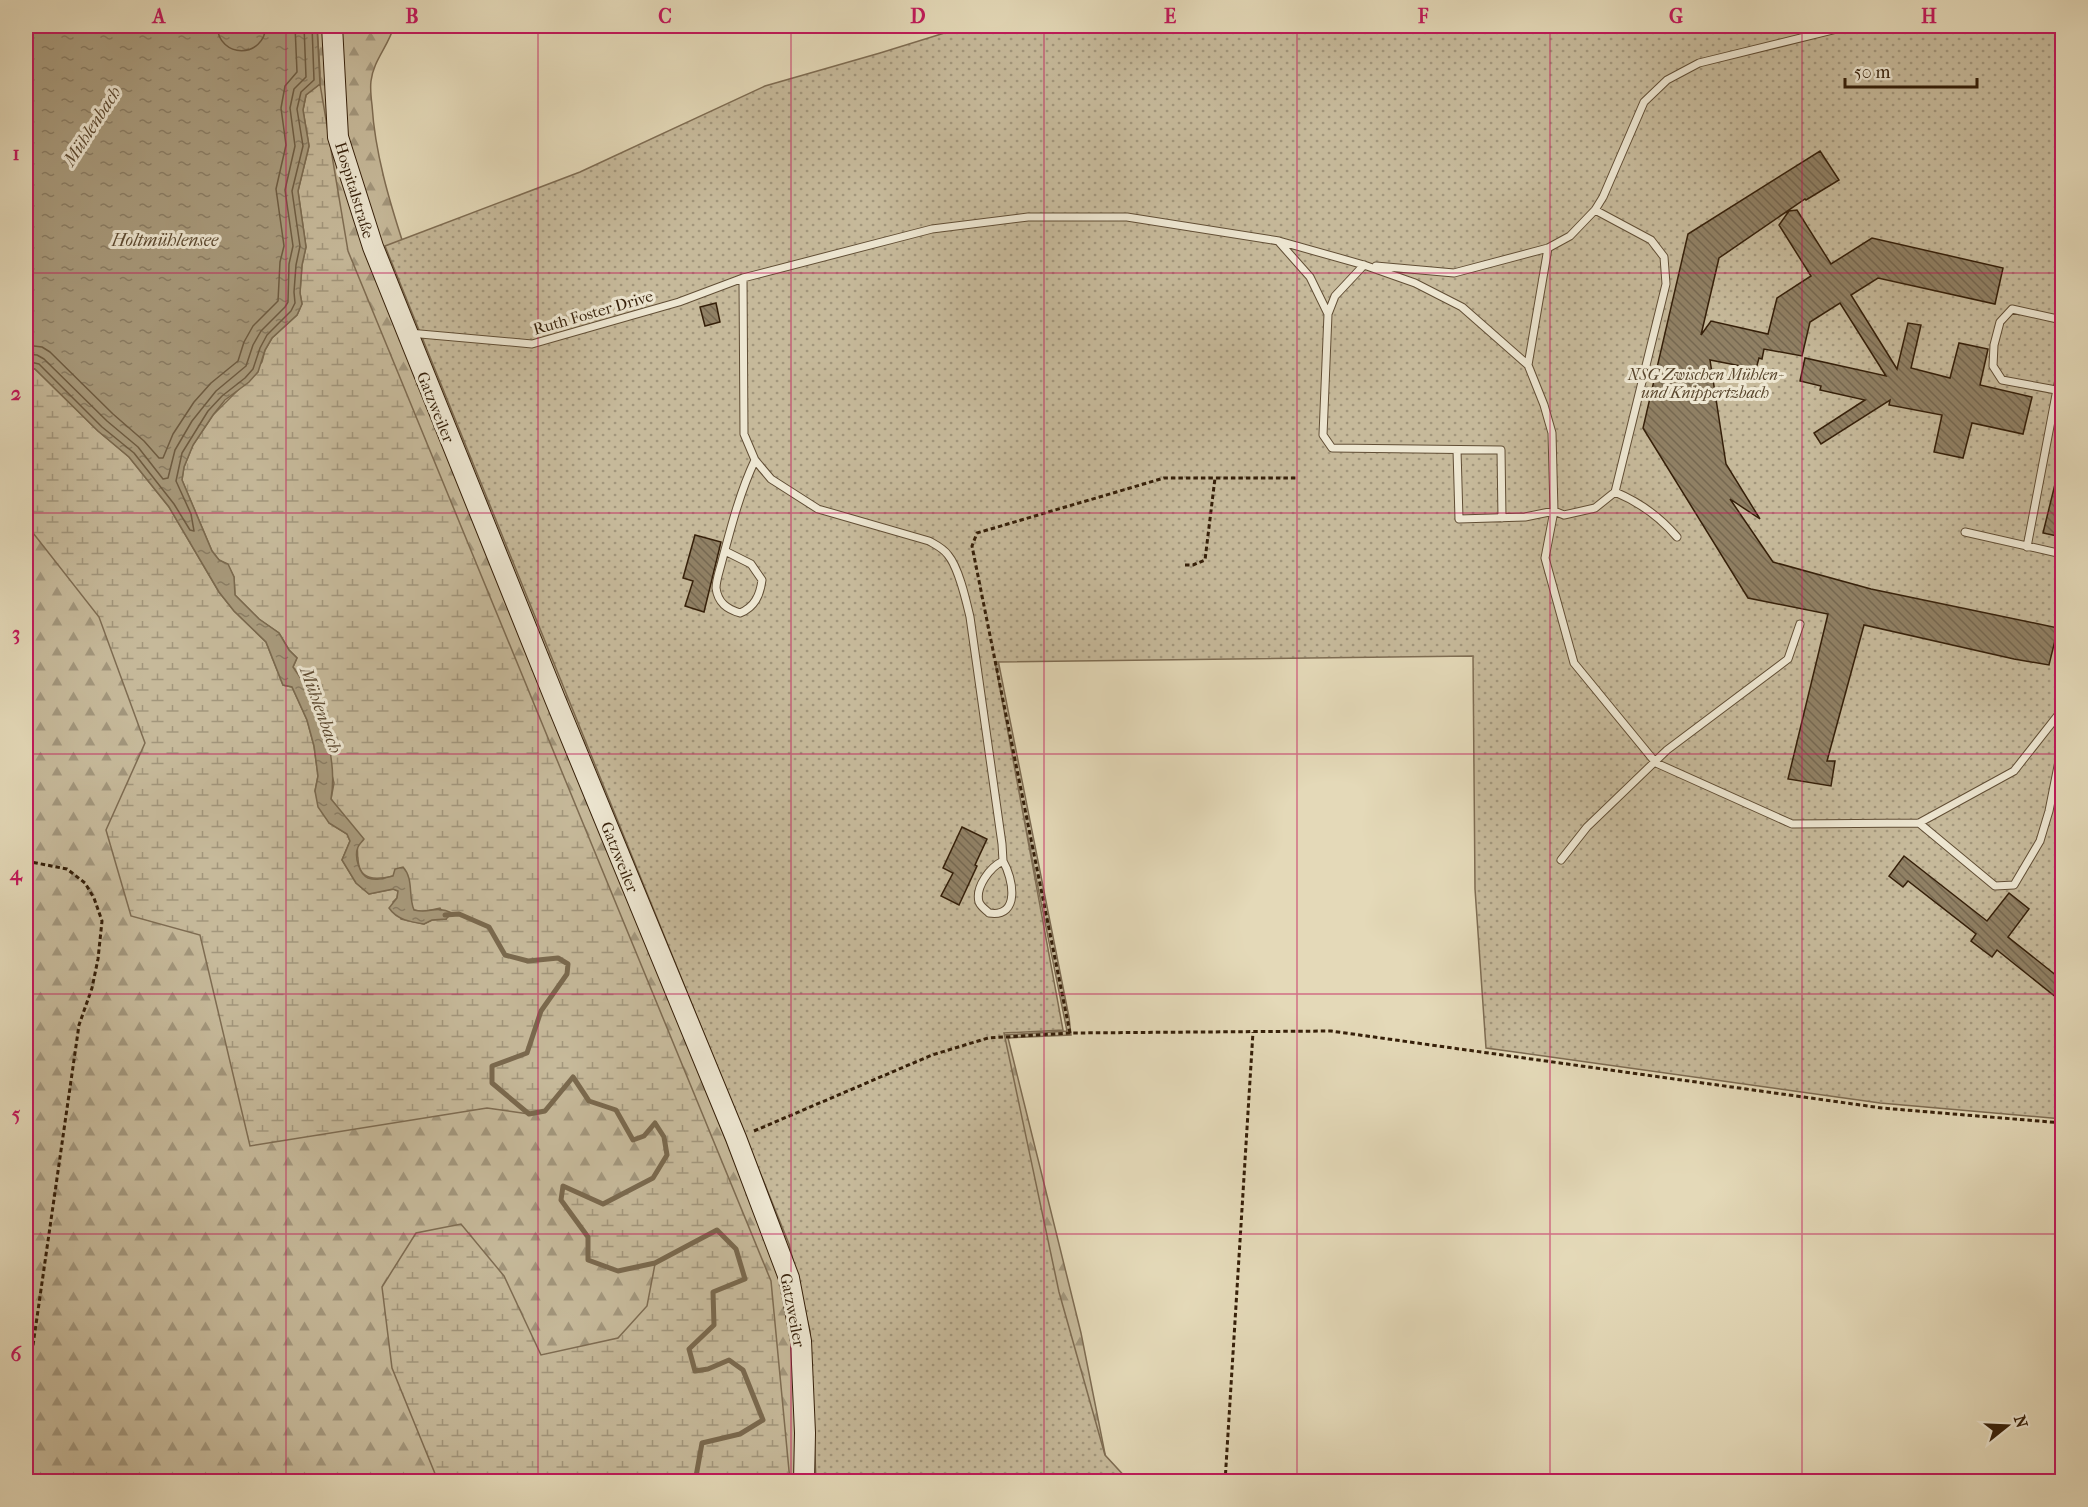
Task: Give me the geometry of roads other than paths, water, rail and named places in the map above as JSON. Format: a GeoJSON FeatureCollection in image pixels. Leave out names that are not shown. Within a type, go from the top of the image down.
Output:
{"type":"FeatureCollection","features":[{"type":"Feature","properties":{"kind":"street","name":"Hospitalstraße"},"geometry":{"type":"LineString","coordinates":[[332,26],[338,137],[372,247]]}},
{"type":"Feature","properties":{"kind":"street","name":"Gatzweiler"},"geometry":{"type":"LineString","coordinates":[[372,247],[736,1138],[789,1278],[801,1341],[805,1433],[804,1482]]}},
{"type":"Feature","properties":{"kind":"lane"},"geometry":{"type":"LineString","coordinates":[[1364,265],[1454,273],[1548,248],[1570,236],[1595,210],[1603,197],[1644,102],[1667,80],[1698,63],[1848,26]]}},
{"type":"Feature","properties":{"kind":"lane"},"geometry":{"type":"LineString","coordinates":[[1457,450],[1459,519],[1525,517],[1554,511],[1564,515],[1595,508],[1615,492],[1666,284],[1664,256],[1651,240],[1595,210]]}},
{"type":"Feature","properties":{"kind":"lane","name":"Ruth Foster Drive"},"geometry":{"type":"LineString","coordinates":[[406,333],[532,344],[679,302],[743,278],[932,229],[1028,217],[1127,217],[1279,241],[1364,265]]}},
{"type":"Feature","properties":{"kind":"lane"},"geometry":{"type":"LineString","coordinates":[[1279,241],[1310,277],[1328,314]]}},
{"type":"Feature","properties":{"kind":"lane"},"geometry":{"type":"LineString","coordinates":[[1528,365],[1548,248]]}},
{"type":"Feature","properties":{"kind":"lane"},"geometry":{"type":"LineString","coordinates":[[1364,265],[1335,297],[1328,314],[1323,435],[1332,448],[1501,450],[1502,518]]}},
{"type":"Feature","properties":{"kind":"lane"},"geometry":{"type":"LineString","coordinates":[[1364,265],[1415,283],[1462,307],[1528,365],[1544,405],[1551,433],[1554,511],[1545,558],[1574,663],[1656,763],[1792,824],[1919,823],[2014,771],[2061,713]]}},
{"type":"Feature","properties":{"kind":"lane"},"geometry":{"type":"LineString","coordinates":[[743,278],[744,434],[755,460],[771,479],[818,508],[929,541],[949,555],[963,589],[970,617],[1003,861],[1012,880],[1013,890],[1009,906],[999,913],[989,913],[979,901],[981,887],[993,867],[1003,861]]}},
{"type":"Feature","properties":{"kind":"lane"},"geometry":{"type":"LineString","coordinates":[[2056,390],[2002,380],[1993,366],[1994,345],[2000,322],[2012,309],[2062,320]]}},
{"type":"Feature","properties":{"kind":"lane"},"geometry":{"type":"LineString","coordinates":[[2027,547],[2062,363]]}},
{"type":"Feature","properties":{"kind":"lane"},"geometry":{"type":"LineString","coordinates":[[725,551],[751,564],[762,580],[758,596],[751,606],[740,613],[727,608],[720,601],[716,586],[725,551],[746,480],[755,460]]}},
{"type":"Feature","properties":{"kind":"lane"},"geometry":{"type":"LineString","coordinates":[[1615,492],[1628,497],[1662,520],[1677,537]]}},
{"type":"Feature","properties":{"kind":"lane"},"geometry":{"type":"LineString","coordinates":[[1965,532],[2062,554]]}},
{"type":"Feature","properties":{"kind":"lane"},"geometry":{"type":"LineString","coordinates":[[1561,860],[1587,827],[1668,750],[1788,659],[1800,624]]}},
{"type":"Feature","properties":{"kind":"lane"},"geometry":{"type":"LineString","coordinates":[[2061,713],[2062,726]]}},
{"type":"Feature","properties":{"kind":"lane"},"geometry":{"type":"LineString","coordinates":[[1919,823],[1995,886],[2014,885],[2040,841],[2049,811],[2062,746]]}},
{"type":"Feature","properties":{"kind":"water","name":"Holtmühlensee"},"geometry":{"type":"Polygon","coordinates":[[[26,26],[234,26],[241,29],[250,26],[317,26],[320,84],[306,95],[303,110],[309,146],[298,191],[306,247],[300,293],[302,304],[297,315],[272,338],[265,350],[258,372],[249,382],[225,400],[213,415],[193,445],[184,467],[182,480],[212,551],[219,560],[228,564],[234,577],[235,595],[259,619],[279,633],[289,650],[297,658],[293,667],[311,695],[329,746],[333,772],[331,799],[364,839],[357,851],[358,864],[362,873],[368,878],[381,879],[393,876],[395,869],[403,867],[409,877],[414,910],[441,910],[452,913],[446,919],[432,920],[424,924],[405,920],[389,908],[397,898],[398,891],[393,889],[369,894],[356,883],[342,860],[350,841],[347,834],[329,823],[318,807],[315,791],[318,776],[314,746],[307,720],[292,687],[283,685],[266,642],[234,611],[219,592],[169,507],[129,457],[98,431],[35,369],[26,367],[26,26]]]}},
{"type":"Feature","properties":{"kind":"waterway","name":"Mühlenbach"},"geometry":{"type":"LineString","coordinates":[[445,915],[459,914],[489,927],[505,955],[528,961],[558,958],[568,964],[567,974],[541,1011],[527,1053],[492,1066],[492,1083],[529,1114],[545,1111],[573,1077],[589,1101],[616,1110],[633,1140],[644,1136],[655,1123],[664,1137],[667,1155],[653,1178],[603,1204],[563,1186],[561,1200],[588,1237],[588,1260],[618,1271],[655,1263],[717,1230],[736,1249],[745,1279],[713,1292],[714,1325],[689,1349],[695,1371],[708,1369],[729,1360],[743,1370],[763,1420],[740,1434],[702,1443],[695,1482]]}},
{"type":"Feature","properties":{"kind":"park label","name":"NSG Zwischen Mühlen- und Knippertzbach"},"geometry":{"type":"Point","coordinates":[1705,383]}}]}
